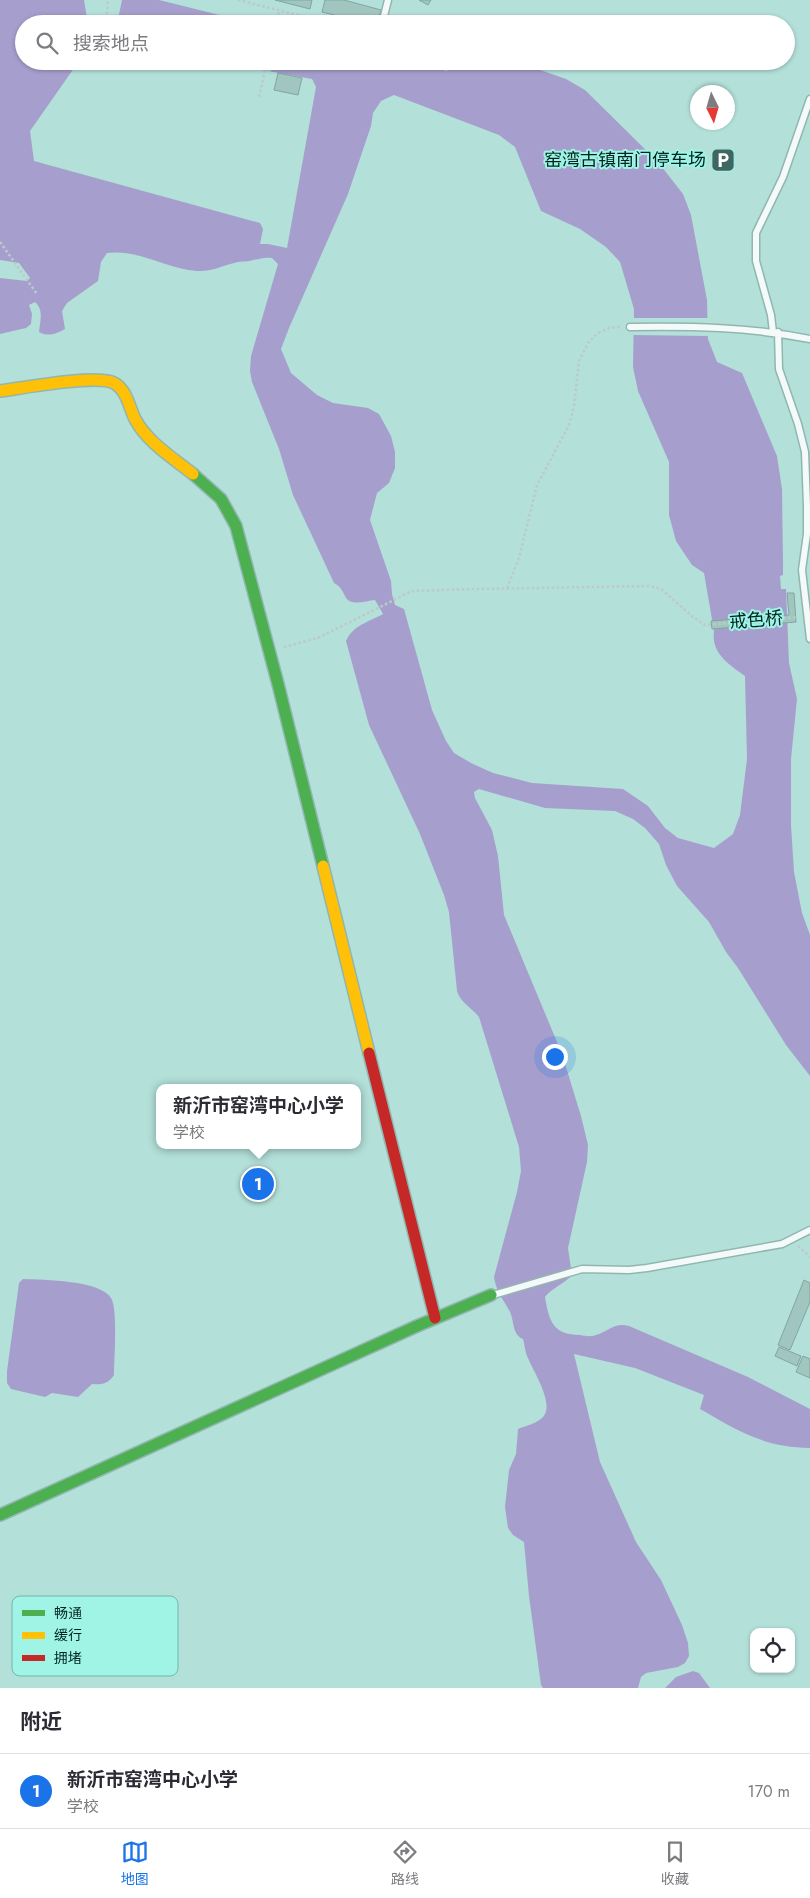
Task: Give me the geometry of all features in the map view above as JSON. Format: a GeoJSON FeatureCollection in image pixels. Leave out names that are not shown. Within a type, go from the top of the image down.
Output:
{"type":"FeatureCollection","features":[{"type":"Feature","properties":{"kind":"street"},"geometry":{"type":"LineString","coordinates":[[0,391],[94,379],[107,380],[118,385],[127,399],[138,425],[148,437],[218,496],[227,508],[236,526],[269,649],[435,1318]]}},
{"type":"Feature","properties":{"kind":"street"},"geometry":{"type":"LineString","coordinates":[[0,1515],[435,1318],[492,1295]]}},
{"type":"Feature","properties":{"kind":"lane"},"geometry":{"type":"LineString","coordinates":[[384,15],[388,0]]}},
{"type":"Feature","properties":{"kind":"lane"},"geometry":{"type":"LineString","coordinates":[[810,99],[783,177],[756,233],[756,261],[776,332],[779,369],[798,424],[805,452],[808,506],[807,534],[802,570],[810,639]]}},
{"type":"Feature","properties":{"kind":"lane"},"geometry":{"type":"LineString","coordinates":[[802,121],[810,124]]}},
{"type":"Feature","properties":{"kind":"lane"},"geometry":{"type":"LineString","coordinates":[[630,327],[712,326],[776,332],[810,339]]}},
{"type":"Feature","properties":{"kind":"lane"},"geometry":{"type":"LineString","coordinates":[[492,1295],[582,1269],[629,1270],[647,1268],[782,1244],[810,1230]]}},
{"type":"Feature","properties":{"kind":"path"},"geometry":{"type":"LineString","coordinates":[[107,15],[108,0]]}},
{"type":"Feature","properties":{"kind":"path"},"geometry":{"type":"LineString","coordinates":[[238,0],[299,15]]}},
{"type":"Feature","properties":{"kind":"path"},"geometry":{"type":"LineString","coordinates":[[279,15],[280,10]]}},
{"type":"Feature","properties":{"kind":"path"},"geometry":{"type":"LineString","coordinates":[[259,97],[265,70]]}},
{"type":"Feature","properties":{"kind":"path"},"geometry":{"type":"LineString","coordinates":[[0,242],[37,294]]}},
{"type":"Feature","properties":{"kind":"path"},"geometry":{"type":"LineString","coordinates":[[269,649],[318,638],[412,591],[507,588],[519,558],[537,485],[569,425],[574,406],[579,361],[588,343],[598,333],[609,328],[630,327]]}},
{"type":"Feature","properties":{"kind":"path","name":"戒色桥"},"geometry":{"type":"LineString","coordinates":[[507,588],[648,586],[661,589],[693,617],[706,625],[808,616]]}},
{"type":"Feature","properties":{"kind":"path"},"geometry":{"type":"LineString","coordinates":[[791,1240],[810,1257]]}},
{"type":"Feature","properties":{"kind":"shaded area"},"geometry":{"type":"Polygon","coordinates":[[[0,0],[84,0],[86,15],[15,15],[15,70],[73,70],[30,131],[34,161],[260,223],[263,229],[260,244],[287,248],[316,87],[312,79],[262,70],[540,70],[566,79],[585,90],[658,162],[683,194],[691,215],[707,300],[708,339],[717,362],[742,373],[777,456],[782,489],[783,575],[780,576],[781,589],[786,589],[789,663],[797,699],[791,759],[791,825],[794,872],[802,913],[810,935],[810,1076],[786,1045],[726,952],[709,922],[677,886],[666,865],[659,844],[645,828],[633,819],[615,811],[545,808],[479,789],[474,792],[475,798],[492,830],[498,856],[504,915],[562,1054],[588,1145],[587,1162],[568,1248],[572,1275],[545,1297],[551,1320],[558,1329],[564,1332],[586,1336],[596,1335],[620,1325],[629,1326],[748,1377],[810,1409],[810,1448],[779,1445],[753,1437],[700,1409],[704,1395],[635,1368],[574,1354],[600,1462],[636,1542],[661,1580],[682,1625],[688,1643],[689,1656],[685,1663],[678,1667],[646,1673],[641,1677],[638,1688],[543,1688],[541,1685],[524,1542],[513,1535],[508,1528],[505,1507],[509,1470],[516,1454],[518,1429],[541,1419],[546,1411],[546,1404],[542,1388],[527,1356],[523,1339],[519,1337],[515,1330],[511,1314],[498,1291],[494,1277],[517,1192],[521,1171],[519,1147],[479,1017],[463,1002],[457,991],[449,912],[444,895],[420,834],[369,725],[346,641],[353,631],[362,624],[383,614],[375,600],[358,603],[350,601],[334,583],[293,495],[279,449],[252,382],[250,371],[251,356],[278,264],[272,258],[264,258],[197,271],[174,267],[141,256],[107,253],[101,262],[98,281],[67,303],[62,311],[65,329],[52,334],[39,332],[40,309],[35,302],[29,305],[32,314],[31,324],[26,328],[0,334],[0,278],[27,281],[30,278],[19,263],[0,260],[0,0]],[[394,95],[381,101],[373,113],[371,126],[348,194],[281,349],[291,373],[317,395],[333,403],[368,408],[379,414],[391,436],[395,452],[395,468],[389,483],[377,493],[370,520],[391,581],[395,605],[404,609],[432,710],[446,741],[454,753],[493,773],[532,783],[623,789],[648,806],[665,828],[678,838],[714,848],[733,834],[740,815],[747,759],[745,676],[727,663],[718,652],[715,646],[704,573],[692,565],[676,541],[669,515],[669,462],[638,391],[633,367],[634,309],[620,262],[606,247],[580,229],[541,211],[515,147],[499,135],[394,95]]]}},
{"type":"Feature","properties":{"kind":"shaded area"},"geometry":{"type":"Polygon","coordinates":[[[122,0],[159,0],[220,15],[119,15],[122,0]]]}},
{"type":"Feature","properties":{"kind":"shaded area"},"geometry":{"type":"Polygon","coordinates":[[[23,1279],[84,1284],[105,1292],[111,1298],[115,1335],[114,1375],[107,1382],[92,1384],[78,1397],[52,1393],[45,1397],[11,1389],[7,1383],[7,1371],[19,1283],[23,1279]]]}},
{"type":"Feature","properties":{"kind":"shaded area"},"geometry":{"type":"Polygon","coordinates":[[[693,1671],[699,1673],[710,1688],[665,1688],[676,1677],[693,1671]]]}},
{"type":"Feature","properties":{"kind":"pier"},"geometry":{"type":"Polygon","coordinates":[[[631,318],[710,318],[710,336],[631,335],[631,318]]]}},
{"type":"Feature","properties":{"kind":"building"},"geometry":{"type":"Polygon","coordinates":[[[275,0],[312,0],[310,9],[275,0]]]}},
{"type":"Feature","properties":{"kind":"building"},"geometry":{"type":"Polygon","coordinates":[[[325,0],[344,0],[381,10],[380,15],[334,15],[322,12],[325,0]]]}},
{"type":"Feature","properties":{"kind":"building"},"geometry":{"type":"Polygon","coordinates":[[[419,0],[431,0],[428,5],[419,0]]]}},
{"type":"Feature","properties":{"kind":"building"},"geometry":{"type":"Polygon","coordinates":[[[278,73],[302,78],[298,95],[274,90],[278,73]]]}},
{"type":"Feature","properties":{"kind":"building"},"geometry":{"type":"Polygon","coordinates":[[[787,593],[794,593],[796,622],[712,629],[711,621],[789,615],[787,593]]]}},
{"type":"Feature","properties":{"kind":"building"},"geometry":{"type":"Polygon","coordinates":[[[804,1280],[810,1283],[810,1302],[790,1350],[778,1345],[804,1280]]]}},
{"type":"Feature","properties":{"kind":"building"},"geometry":{"type":"Polygon","coordinates":[[[779,1347],[801,1356],[797,1366],[775,1356],[779,1347]]]}},
{"type":"Feature","properties":{"kind":"building"},"geometry":{"type":"Polygon","coordinates":[[[803,1356],[810,1359],[810,1378],[796,1372],[803,1356]]]}},
{"type":"Feature","properties":{"kind":"traffic: fast"},"geometry":{"type":"LineString","coordinates":[[193,474],[221,499],[236,526],[278,684],[323,866]]}},
{"type":"Feature","properties":{"kind":"traffic: fast"},"geometry":{"type":"LineString","coordinates":[[0,1515],[417,1326],[491,1295]]}},
{"type":"Feature","properties":{"kind":"traffic: slow"},"geometry":{"type":"LineString","coordinates":[[0,391],[76,381],[92,380],[114,383],[125,394],[135,419],[146,435],[193,474]]}},
{"type":"Feature","properties":{"kind":"traffic: slow"},"geometry":{"type":"LineString","coordinates":[[323,866],[369,1053]]}},
{"type":"Feature","properties":{"kind":"traffic: jam"},"geometry":{"type":"LineString","coordinates":[[369,1053],[435,1318]]}},
{"type":"Feature","properties":{"kind":"place","name":"窑湾古镇南门停车场"},"geometry":{"type":"Point","coordinates":[723,160]}},
{"type":"Feature","properties":{"kind":"place","name":"新沂市窑湾中心小学"},"geometry":{"type":"Point","coordinates":[258,1184]}}]}
